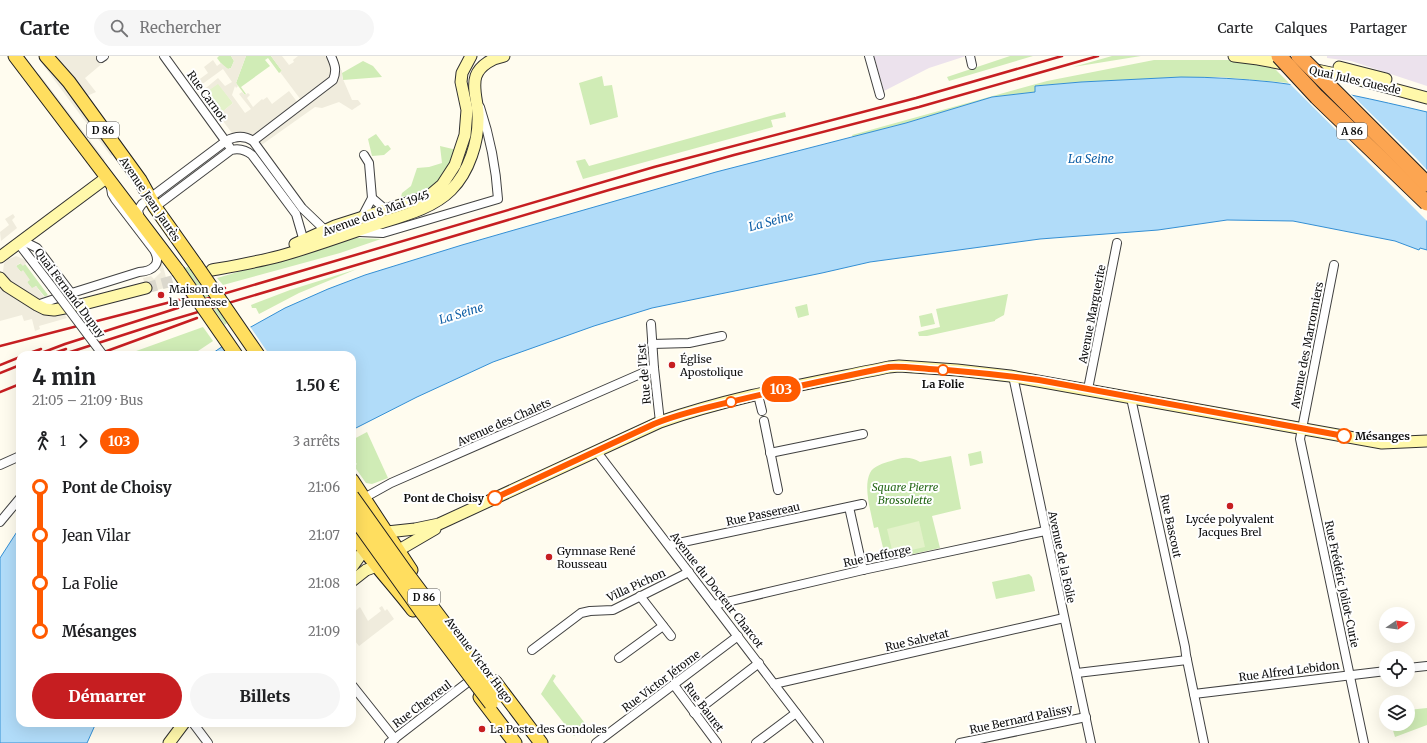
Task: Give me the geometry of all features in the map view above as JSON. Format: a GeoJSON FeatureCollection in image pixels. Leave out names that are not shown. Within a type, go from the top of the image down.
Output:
{"type":"FeatureCollection","features":[{"type":"Feature","properties":{"kind":"highway","name":"A 86"},"geometry":{"type":"LineString","coordinates":[[1279,56],[1317,97],[1427,204]]}},
{"type":"Feature","properties":{"kind":"highway","name":"A 86"},"geometry":{"type":"LineString","coordinates":[[1299,56],[1427,184]]}},
{"type":"Feature","properties":{"kind":"main road","name":"Avenue Jean Jaurès"},"geometry":{"type":"LineString","coordinates":[[14,56],[178,270],[233,351]]}},
{"type":"Feature","properties":{"kind":"main road","name":"Avenue Jean Jaurès"},"geometry":{"type":"LineString","coordinates":[[46,56],[69,82],[140,180],[166,223],[255,351]]}},
{"type":"Feature","properties":{"kind":"main road"},"geometry":{"type":"LineString","coordinates":[[469,58],[480,68],[489,61],[504,56]]}},
{"type":"Feature","properties":{"kind":"main road","name":"Quai Jules Guesde"},"geometry":{"type":"LineString","coordinates":[[1234,56],[1258,58],[1345,76],[1427,98]]}},
{"type":"Feature","properties":{"kind":"main road","name":"Quai Jules Guesde"},"geometry":{"type":"LineString","coordinates":[[1290,56],[1355,70],[1427,90]]}},
{"type":"Feature","properties":{"kind":"main road","name":"Avenue du 8 Mai 1945"},"geometry":{"type":"LineString","coordinates":[[212,270],[282,255],[328,235],[362,217],[429,196],[442,185],[455,165],[465,135],[467,110],[461,82],[462,73],[469,58]]}},
{"type":"Feature","properties":{"kind":"main road","name":"Avenue du 8 Mai 1945"},"geometry":{"type":"LineString","coordinates":[[328,235],[354,232],[427,207],[451,190],[465,170],[473,151],[477,136],[478,115],[475,77],[480,68]]}},
{"type":"Feature","properties":{"kind":"main road"},"geometry":{"type":"LineString","coordinates":[[0,257],[109,181]]}},
{"type":"Feature","properties":{"kind":"main road"},"geometry":{"type":"LineString","coordinates":[[0,278],[7,286],[45,309],[66,308],[146,288]]}},
{"type":"Feature","properties":{"kind":"main road"},"geometry":{"type":"LineString","coordinates":[[356,561],[370,544],[387,532],[415,530],[440,524],[660,422],[698,409],[889,367],[900,366],[957,370],[1013,376],[1382,443],[1427,441]]}},
{"type":"Feature","properties":{"kind":"main road","name":"Avenue Victor Hugo"},"geometry":{"type":"LineString","coordinates":[[358,497],[387,532],[429,595],[541,743]]}},
{"type":"Feature","properties":{"kind":"main road","name":"Avenue Victor Hugo"},"geometry":{"type":"LineString","coordinates":[[358,497],[406,572],[495,700],[504,728]]}},
{"type":"Feature","properties":{"kind":"main road","name":"Avenue Victor Hugo"},"geometry":{"type":"LineString","coordinates":[[356,521],[444,642],[495,700],[525,722]]}},
{"type":"Feature","properties":{"kind":"main road"},"geometry":{"type":"LineString","coordinates":[[356,578],[366,570],[377,566],[399,550],[430,533],[440,524]]}},
{"type":"Feature","properties":{"kind":"main road","name":"Avenue Victor Hugo"},"geometry":{"type":"LineString","coordinates":[[356,539],[515,743]]}},
{"type":"Feature","properties":{"kind":"main road"},"geometry":{"type":"LineString","coordinates":[[169,743],[181,727]]}},
{"type":"Feature","properties":{"kind":"street","name":"Rue Carnot"},"geometry":{"type":"LineString","coordinates":[[164,56],[231,150]]}},
{"type":"Feature","properties":{"kind":"street"},"geometry":{"type":"LineString","coordinates":[[869,56],[880,96]]}},
{"type":"Feature","properties":{"kind":"street"},"geometry":{"type":"LineString","coordinates":[[970,56],[972,65]]}},
{"type":"Feature","properties":{"kind":"street"},"geometry":{"type":"LineString","coordinates":[[253,141],[332,80],[336,73],[332,60]]}},
{"type":"Feature","properties":{"kind":"street"},"geometry":{"type":"LineString","coordinates":[[354,232],[383,233],[498,199],[495,170],[486,124],[475,90]]}},
{"type":"Feature","properties":{"kind":"street"},"geometry":{"type":"LineString","coordinates":[[153,202],[226,141],[238,136],[249,138],[253,141],[302,208],[328,235]]}},
{"type":"Feature","properties":{"kind":"street"},"geometry":{"type":"LineString","coordinates":[[142,224],[138,210],[142,204],[153,202],[231,150],[236,149],[248,151],[252,154],[296,214],[305,244]]}},
{"type":"Feature","properties":{"kind":"street"},"geometry":{"type":"LineString","coordinates":[[362,217],[372,198],[368,163],[364,155]]}},
{"type":"Feature","properties":{"kind":"street","name":"Avenue Jean Jaurès"},"geometry":{"type":"LineString","coordinates":[[71,293],[139,272],[149,271],[154,266],[156,261],[154,250],[112,194],[109,181]]}},
{"type":"Feature","properties":{"kind":"street"},"geometry":{"type":"LineString","coordinates":[[372,198],[386,210]]}},
{"type":"Feature","properties":{"kind":"street"},"geometry":{"type":"LineString","coordinates":[[21,243],[37,248],[71,293],[37,305]]}},
{"type":"Feature","properties":{"kind":"street","name":"Quai Fernand Dupuy"},"geometry":{"type":"LineString","coordinates":[[21,243],[30,258],[100,351]]}},
{"type":"Feature","properties":{"kind":"street","name":"Avenue Marguerite"},"geometry":{"type":"LineString","coordinates":[[1088,390],[1117,243]]}},
{"type":"Feature","properties":{"kind":"street","name":"Avenue des Marronniers"},"geometry":{"type":"LineString","coordinates":[[1302,428],[1334,266]]}},
{"type":"Feature","properties":{"kind":"street","name":"Rue de l'Est"},"geometry":{"type":"LineString","coordinates":[[651,324],[660,422]]}},
{"type":"Feature","properties":{"kind":"street"},"geometry":{"type":"LineString","coordinates":[[652,344],[689,343],[722,336]]}},
{"type":"Feature","properties":{"kind":"street","name":"Avenue des Chalets"},"geometry":{"type":"LineString","coordinates":[[358,497],[654,368]]}},
{"type":"Feature","properties":{"kind":"street","name":"Avenue de la Folie"},"geometry":{"type":"LineString","coordinates":[[1013,376],[1091,743]]}},
{"type":"Feature","properties":{"kind":"street"},"geometry":{"type":"LineString","coordinates":[[758,395],[762,411]]}},
{"type":"Feature","properties":{"kind":"street","name":"Rue Bascout"},"geometry":{"type":"LineString","coordinates":[[1131,398],[1185,647],[1204,743]]}},
{"type":"Feature","properties":{"kind":"street"},"geometry":{"type":"LineString","coordinates":[[764,421],[778,490]]}},
{"type":"Feature","properties":{"kind":"street","name":"Rue Frédéric Joliot-Curie"},"geometry":{"type":"LineString","coordinates":[[1302,428],[1300,439],[1364,743]]}},
{"type":"Feature","properties":{"kind":"street"},"geometry":{"type":"LineString","coordinates":[[770,453],[863,434]]}},
{"type":"Feature","properties":{"kind":"street","name":"Avenue du Docteur Charcot"},"geometry":{"type":"LineString","coordinates":[[597,452],[819,743]]}},
{"type":"Feature","properties":{"kind":"street"},"geometry":{"type":"LineString","coordinates":[[0,465],[16,458]]}},
{"type":"Feature","properties":{"kind":"street"},"geometry":{"type":"LineString","coordinates":[[0,522],[16,503]]}},
{"type":"Feature","properties":{"kind":"street","name":"Rue Passereau"},"geometry":{"type":"LineString","coordinates":[[669,545],[862,504]]}},
{"type":"Feature","properties":{"kind":"street"},"geometry":{"type":"LineString","coordinates":[[849,506],[863,570]]}},
{"type":"Feature","properties":{"kind":"street","name":"Rue Defforge"},"geometry":{"type":"LineString","coordinates":[[714,605],[863,570],[1045,531]]}},
{"type":"Feature","properties":{"kind":"street","name":"Villa Pichon"},"geometry":{"type":"LineString","coordinates":[[532,650],[581,613],[613,610],[689,572]]}},
{"type":"Feature","properties":{"kind":"street"},"geometry":{"type":"LineString","coordinates":[[640,596],[670,636]]}},
{"type":"Feature","properties":{"kind":"street","name":"Rue Salvetat"},"geometry":{"type":"LineString","coordinates":[[774,684],[1064,618]]}},
{"type":"Feature","properties":{"kind":"street"},"geometry":{"type":"LineString","coordinates":[[619,658],[663,626]]}},
{"type":"Feature","properties":{"kind":"street","name":"Rue Victor Jérome"},"geometry":{"type":"LineString","coordinates":[[596,743],[738,636]]}},
{"type":"Feature","properties":{"kind":"street"},"geometry":{"type":"LineString","coordinates":[[1077,673],[1187,660]]}},
{"type":"Feature","properties":{"kind":"street"},"geometry":{"type":"LineString","coordinates":[[694,713],[759,663]]}},
{"type":"Feature","properties":{"kind":"street"},"geometry":{"type":"LineString","coordinates":[[1415,667],[1427,666]]}},
{"type":"Feature","properties":{"kind":"street","name":"Rue Alfred Lebidon"},"geometry":{"type":"LineString","coordinates":[[1194,694],[1379,672]]}},
{"type":"Feature","properties":{"kind":"street","name":"Rue Chevreul"},"geometry":{"type":"LineString","coordinates":[[392,741],[468,682]]}},
{"type":"Feature","properties":{"kind":"street","name":"Rue Bauret"},"geometry":{"type":"LineString","coordinates":[[674,685],[717,743]]}},
{"type":"Feature","properties":{"kind":"street"},"geometry":{"type":"LineString","coordinates":[[356,691],[392,741]]}},
{"type":"Feature","properties":{"kind":"street"},"geometry":{"type":"LineString","coordinates":[[756,743],[796,713]]}},
{"type":"Feature","properties":{"kind":"street","name":"Rue Bernard Palissy"},"geometry":{"type":"LineString","coordinates":[[960,743],[1086,717]]}},
{"type":"Feature","properties":{"kind":"street"},"geometry":{"type":"LineString","coordinates":[[195,727],[208,743]]}},
{"type":"Feature","properties":{"kind":"shaded area"},"geometry":{"type":"Polygon","coordinates":[[[41,56],[115,152],[111,156],[38,58],[41,56]]]}},
{"type":"Feature","properties":{"kind":"shaded area"},"geometry":{"type":"Polygon","coordinates":[[[53,56],[100,56],[104,62],[85,78],[96,92],[87,96],[53,56]]]}},
{"type":"Feature","properties":{"kind":"shaded area"},"geometry":{"type":"Polygon","coordinates":[[[231,56],[246,56],[236,83],[238,86],[236,88],[235,86],[232,95],[245,113],[251,109],[239,94],[242,92],[245,95],[248,93],[250,95],[247,98],[253,107],[262,99],[263,100],[267,97],[272,104],[289,91],[298,103],[295,103],[258,131],[258,134],[253,137],[232,133],[201,92],[218,78],[225,86],[232,82],[223,69],[201,85],[197,81],[208,73],[204,67],[213,60],[217,66],[221,63],[228,69],[231,68],[234,61],[231,56]],[[218,84],[205,93],[221,113],[233,103],[218,84]]]}},
{"type":"Feature","properties":{"kind":"shaded area"},"geometry":{"type":"Polygon","coordinates":[[[271,56],[282,56],[289,65],[294,62],[293,60],[298,56],[328,56],[333,65],[330,79],[301,100],[280,72],[282,71],[271,56]]]}},
{"type":"Feature","properties":{"kind":"shaded area"},"geometry":{"type":"Polygon","coordinates":[[[874,56],[966,56],[929,68],[884,91],[874,56]]]}},
{"type":"Feature","properties":{"kind":"shaded area"},"geometry":{"type":"Polygon","coordinates":[[[1327,56],[1427,56],[1427,86],[1351,61],[1327,58],[1327,56]]]}},
{"type":"Feature","properties":{"kind":"shaded area"},"geometry":{"type":"Polygon","coordinates":[[[342,70],[342,77],[352,100],[358,100],[361,104],[352,110],[339,102],[322,108],[315,107],[260,146],[257,143],[338,72],[342,70]]]}},
{"type":"Feature","properties":{"kind":"shaded area"},"geometry":{"type":"Polygon","coordinates":[[[35,72],[40,75],[105,160],[102,162],[35,72]]]}},
{"type":"Feature","properties":{"kind":"shaded area"},"geometry":{"type":"Polygon","coordinates":[[[13,214],[15,217],[12,220],[17,228],[1,241],[0,232],[9,225],[5,219],[13,214]]]}},
{"type":"Feature","properties":{"kind":"shaded area"},"geometry":{"type":"Polygon","coordinates":[[[160,255],[167,281],[170,281],[171,286],[147,293],[143,278],[151,276],[154,279],[161,272],[158,268],[160,255]]]}},
{"type":"Feature","properties":{"kind":"shaded area"},"geometry":{"type":"Polygon","coordinates":[[[16,256],[27,262],[23,266],[20,263],[16,266],[21,272],[23,270],[30,280],[27,282],[32,288],[36,286],[44,297],[48,295],[50,299],[37,300],[9,282],[3,272],[4,263],[16,256]]]}},
{"type":"Feature","properties":{"kind":"shaded area"},"geometry":{"type":"Polygon","coordinates":[[[0,284],[7,291],[45,315],[53,316],[64,314],[67,318],[39,326],[40,329],[35,331],[32,319],[24,321],[22,315],[0,321],[0,284]]]}},
{"type":"Feature","properties":{"kind":"shaded area"},"geometry":{"type":"Polygon","coordinates":[[[382,606],[385,611],[387,609],[394,619],[359,646],[356,642],[356,610],[360,607],[368,621],[381,611],[379,608],[382,606]]]}},
{"type":"Feature","properties":{"kind":"green space"},"geometry":{"type":"Polygon","coordinates":[[[219,56],[231,56],[234,61],[231,68],[228,69],[223,66],[217,58],[219,56]]]}},
{"type":"Feature","properties":{"kind":"green space"},"geometry":{"type":"Polygon","coordinates":[[[246,56],[271,56],[282,71],[279,73],[268,58],[265,60],[270,66],[241,87],[246,94],[245,95],[236,83],[246,56]]]}},
{"type":"Feature","properties":{"kind":"green space"},"geometry":{"type":"Polygon","coordinates":[[[1010,56],[1033,56],[949,81],[947,77],[1010,56]]]}},
{"type":"Feature","properties":{"kind":"green space"},"geometry":{"type":"Polygon","coordinates":[[[1112,56],[1141,56],[1073,67],[1112,56]]]}},
{"type":"Feature","properties":{"kind":"green space"},"geometry":{"type":"Polygon","coordinates":[[[1154,60],[1266,60],[1289,83],[1221,77],[1181,77],[1035,86],[1035,92],[992,97],[906,123],[853,137],[852,135],[1047,81],[1154,60]]]}},
{"type":"Feature","properties":{"kind":"green space"},"geometry":{"type":"Polygon","coordinates":[[[363,61],[373,66],[382,77],[343,80],[342,73],[363,61]]]}},
{"type":"Feature","properties":{"kind":"green space"},"geometry":{"type":"Polygon","coordinates":[[[602,76],[604,86],[612,85],[618,117],[590,125],[579,83],[602,76]]]}},
{"type":"Feature","properties":{"kind":"green space"},"geometry":{"type":"Polygon","coordinates":[[[218,83],[233,103],[221,113],[205,93],[218,83]]]}},
{"type":"Feature","properties":{"kind":"green space"},"geometry":{"type":"Polygon","coordinates":[[[785,112],[786,117],[771,120],[773,127],[583,179],[576,161],[585,159],[589,166],[785,112]]]}},
{"type":"Feature","properties":{"kind":"green space"},"geometry":{"type":"Polygon","coordinates":[[[376,134],[385,146],[388,145],[391,149],[384,155],[372,156],[368,139],[376,134]]]}},
{"type":"Feature","properties":{"kind":"green space"},"geometry":{"type":"Polygon","coordinates":[[[440,146],[457,150],[441,176],[430,187],[401,197],[402,193],[411,186],[417,168],[429,167],[442,163],[440,146]]]}},
{"type":"Feature","properties":{"kind":"green space"},"geometry":{"type":"Polygon","coordinates":[[[356,238],[381,239],[340,253],[223,285],[217,278],[356,238]]]}},
{"type":"Feature","properties":{"kind":"green space"},"geometry":{"type":"Polygon","coordinates":[[[21,263],[23,265],[25,264],[48,295],[45,297],[36,286],[32,289],[27,282],[29,280],[23,271],[21,272],[16,266],[21,263]]]}},
{"type":"Feature","properties":{"kind":"green space"},"geometry":{"type":"Polygon","coordinates":[[[188,267],[227,323],[225,325],[185,268],[188,267]]]}},
{"type":"Feature","properties":{"kind":"green space"},"geometry":{"type":"Polygon","coordinates":[[[357,269],[299,293],[259,314],[256,308],[252,308],[251,305],[290,290],[357,269]]]}},
{"type":"Feature","properties":{"kind":"green space"},"geometry":{"type":"Polygon","coordinates":[[[1008,294],[1004,315],[995,321],[927,336],[919,336],[918,332],[940,327],[936,309],[1008,294]]]}},
{"type":"Feature","properties":{"kind":"green space"},"geometry":{"type":"Polygon","coordinates":[[[807,304],[809,315],[798,318],[795,307],[807,304]]]}},
{"type":"Feature","properties":{"kind":"green space"},"geometry":{"type":"Polygon","coordinates":[[[932,313],[935,324],[921,327],[919,316],[932,313]]]}},
{"type":"Feature","properties":{"kind":"green space"},"geometry":{"type":"Polygon","coordinates":[[[203,327],[213,341],[198,351],[136,351],[203,327]]]}},
{"type":"Feature","properties":{"kind":"green space"},"geometry":{"type":"Polygon","coordinates":[[[367,432],[388,478],[372,484],[366,483],[356,469],[356,438],[367,432]]]}},
{"type":"Feature","properties":{"kind":"green space"},"geometry":{"type":"Polygon","coordinates":[[[981,451],[983,463],[970,466],[968,454],[981,451]]]}},
{"type":"Feature","properties":{"kind":"green space","name":"Square Pierre Brossolette"},"geometry":{"type":"Polygon","coordinates":[[[951,456],[961,509],[932,516],[940,548],[886,560],[878,527],[874,528],[868,500],[867,485],[871,471],[879,465],[899,459],[909,458],[920,462],[951,456]]]}},
{"type":"Feature","properties":{"kind":"green space"},"geometry":{"type":"Polygon","coordinates":[[[919,521],[925,547],[893,554],[887,529],[919,521]]]}},
{"type":"Feature","properties":{"kind":"green space"},"geometry":{"type":"Polygon","coordinates":[[[1029,574],[1032,577],[1035,591],[996,599],[992,582],[1029,574]]]}},
{"type":"Feature","properties":{"kind":"green space"},"geometry":{"type":"Polygon","coordinates":[[[553,674],[556,676],[553,681],[587,726],[574,736],[541,694],[553,674]]]}},
{"type":"Feature","properties":{"kind":"green space"},"geometry":{"type":"Polygon","coordinates":[[[1427,708],[1427,725],[1415,730],[1415,709],[1427,708]]]}},
{"type":"Feature","properties":{"kind":"green space"},"geometry":{"type":"Polygon","coordinates":[[[1393,731],[1411,731],[1395,737],[1393,731]]]}},
{"type":"Feature","properties":{"kind":"water","name":"La Seine"},"geometry":{"type":"Polygon","coordinates":[[[1181,77],[1238,79],[1311,88],[1427,112],[1427,250],[1420,248],[1419,250],[1395,241],[1293,221],[1227,220],[1158,230],[1040,239],[870,262],[652,308],[594,326],[493,362],[417,397],[356,428],[356,351],[216,351],[249,328],[285,308],[365,275],[462,245],[716,172],[906,123],[992,97],[1035,92],[1035,86],[1181,77]]]}},
{"type":"Feature","properties":{"kind":"water"},"geometry":{"type":"Polygon","coordinates":[[[16,533],[16,727],[94,727],[87,743],[0,743],[0,558],[16,533]]]}},
{"type":"Feature","properties":{"kind":"pier"},"geometry":{"type":"Polygon","coordinates":[[[1288,82],[1350,93],[1416,158],[1427,170],[1427,221],[1288,82]]]}},
{"type":"Feature","properties":{"kind":"pier"},"geometry":{"type":"Polygon","coordinates":[[[249,325],[267,351],[225,351],[221,344],[249,325]]]}},
{"type":"Feature","properties":{"kind":"tunnel"},"geometry":{"type":"LineString","coordinates":[[146,288],[209,271]]}},
{"type":"Feature","properties":{"kind":"railway"},"geometry":{"type":"LineString","coordinates":[[47,351],[206,299],[654,167],[916,98],[1062,56]]}},
{"type":"Feature","properties":{"kind":"railway"},"geometry":{"type":"LineString","coordinates":[[73,351],[151,326],[609,190],[734,155],[919,107],[1098,56]]}},
{"type":"Feature","properties":{"kind":"railway"},"geometry":{"type":"LineString","coordinates":[[0,346],[225,288]]}},
{"type":"Feature","properties":{"kind":"railway"},"geometry":{"type":"LineString","coordinates":[[107,351],[197,318]]}},
{"type":"Feature","properties":{"kind":"railway"},"geometry":{"type":"LineString","coordinates":[[35,351],[41,349]]}},
{"type":"Feature","properties":{"kind":"railway"},"geometry":{"type":"LineString","coordinates":[[60,351],[66,349]]}},
{"type":"Feature","properties":{"kind":"railway"},"geometry":{"type":"LineString","coordinates":[[0,365],[16,359]]}},
{"type":"Feature","properties":{"kind":"railway"},"geometry":{"type":"LineString","coordinates":[[0,373],[16,367]]}},
{"type":"Feature","properties":{"kind":"railway"},"geometry":{"type":"LineString","coordinates":[[0,392],[16,386]]}},
{"type":"Feature","properties":{"kind":"bus line","name":"103"},"geometry":{"type":"LineString","coordinates":[[495,498],[597,452],[654,424],[698,409],[846,376],[900,366],[957,370],[1039,380],[1344,436]]}},
{"type":"Feature","properties":{"kind":"place","name":"Maison de la Jeunesse"},"geometry":{"type":"Point","coordinates":[161,295]}},
{"type":"Feature","properties":{"kind":"place","name":"Église Apostolique"},"geometry":{"type":"Point","coordinates":[672,365]}},
{"type":"Feature","properties":{"kind":"place","name":"La Folie"},"geometry":{"type":"Point","coordinates":[943,370]}},
{"type":"Feature","properties":{"kind":"place","name":"Mésanges"},"geometry":{"type":"Point","coordinates":[1344,436]}},
{"type":"Feature","properties":{"kind":"place","name":"Pont de Choisy"},"geometry":{"type":"Point","coordinates":[495,498]}},
{"type":"Feature","properties":{"kind":"place","name":"Lycée polyvalent Jacques Brel"},"geometry":{"type":"Point","coordinates":[1230,506]}},
{"type":"Feature","properties":{"kind":"place","name":"Gymnase René Rousseau"},"geometry":{"type":"Point","coordinates":[549,557]}},
{"type":"Feature","properties":{"kind":"place","name":"La Poste des Gondoles"},"geometry":{"type":"Point","coordinates":[482,729]}}]}
